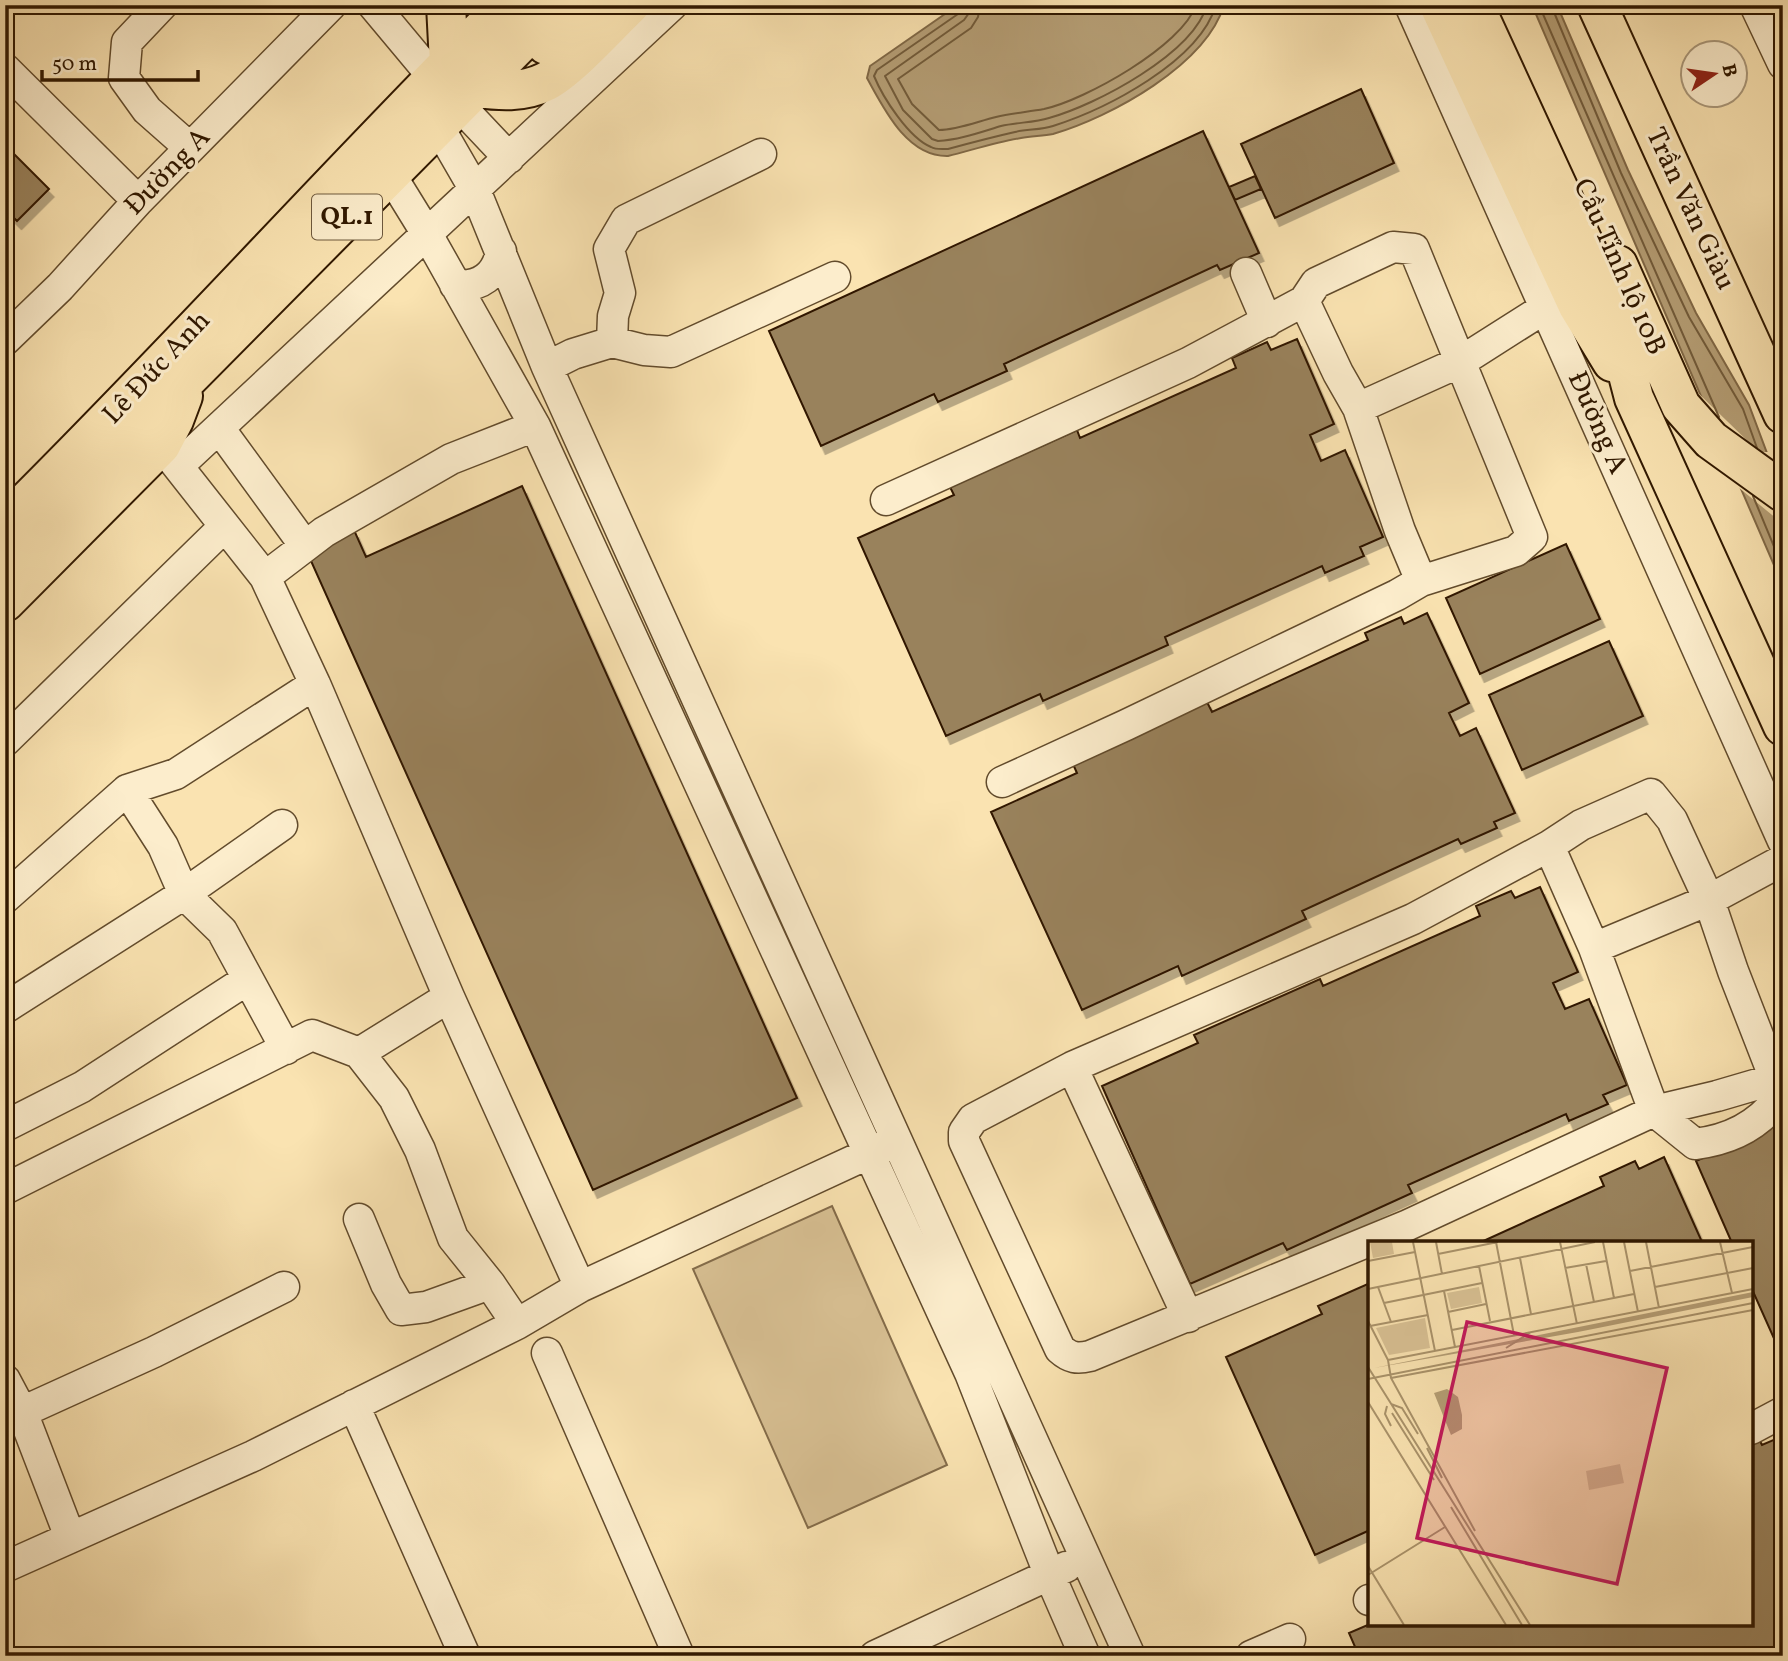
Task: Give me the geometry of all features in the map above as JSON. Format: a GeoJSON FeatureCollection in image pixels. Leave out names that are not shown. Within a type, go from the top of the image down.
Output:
{"type":"FeatureCollection","features":[{"type":"Feature","properties":{"kind":"main road"},"geometry":{"type":"LineString","coordinates":[[446,5],[451,92],[505,92],[544,82],[559,73],[630,5]]}},
{"type":"Feature","properties":{"kind":"main road","name":"Lê Đức Anh"},"geometry":{"type":"LineString","coordinates":[[5,523],[96,433],[306,210],[451,92],[507,57],[558,5]]}},
{"type":"Feature","properties":{"kind":"main road","name":"Lê Đức Anh"},"geometry":{"type":"LineString","coordinates":[[507,57],[536,50],[555,40],[590,5]]}},
{"type":"Feature","properties":{"kind":"main road"},"geometry":{"type":"LineString","coordinates":[[1439,5],[1577,306],[1632,391],[1783,726]]}},
{"type":"Feature","properties":{"kind":"main road","name":"Cầu Tỉnh lộ 10B"},"geometry":{"type":"LineString","coordinates":[[1474,5],[1606,294],[1632,391]]}},
{"type":"Feature","properties":{"kind":"main road","name":"Cầu Tỉnh lộ 10B"},"geometry":{"type":"LineString","coordinates":[[1503,5],[1681,406],[1711,440],[1783,492]]}},
{"type":"Feature","properties":{"kind":"main road","name":"Trần Văn Giàu"},"geometry":{"type":"LineString","coordinates":[[1597,5],[1781,403]]}},
{"type":"Feature","properties":{"kind":"main road","name":"Lê Đức Anh"},"geometry":{"type":"LineString","coordinates":[[5,563],[390,174],[451,92],[493,13]]}},
{"type":"Feature","properties":{"kind":"main road","name":"Lê Đức Anh"},"geometry":{"type":"LineString","coordinates":[[5,489],[111,385],[262,227],[274,218],[306,210]]}},
{"type":"Feature","properties":{"kind":"main road","name":"Lê Đức Anh"},"geometry":{"type":"LineString","coordinates":[[5,601],[169,456],[187,377]]}},
{"type":"Feature","properties":{"kind":"main road"},"geometry":{"type":"LineString","coordinates":[[113,455],[169,456]]}},
{"type":"Feature","properties":{"kind":"street"},"geometry":{"type":"LineString","coordinates":[[162,5],[127,42],[124,78],[147,110],[191,148]]}},
{"type":"Feature","properties":{"kind":"street","name":"Đường A"},"geometry":{"type":"LineString","coordinates":[[5,340],[60,287],[138,201],[331,5]]}},
{"type":"Feature","properties":{"kind":"street"},"geometry":{"type":"LineString","coordinates":[[373,5],[509,158]]}},
{"type":"Feature","properties":{"kind":"street"},"geometry":{"type":"LineString","coordinates":[[580,1287],[449,997],[315,684],[265,577],[169,456],[219,428],[673,5]]}},
{"type":"Feature","properties":{"kind":"street","name":"Đường A"},"geometry":{"type":"LineString","coordinates":[[1410,5],[1783,841]]}},
{"type":"Feature","properties":{"kind":"street"},"geometry":{"type":"LineString","coordinates":[[1755,5],[1783,64]]}},
{"type":"Feature","properties":{"kind":"street"},"geometry":{"type":"LineString","coordinates":[[5,69],[138,201]]}},
{"type":"Feature","properties":{"kind":"street"},"geometry":{"type":"LineString","coordinates":[[451,92],[475,190],[547,368],[1130,1656]]}},
{"type":"Feature","properties":{"kind":"street"},"geometry":{"type":"LineString","coordinates":[[612,342],[613,316],[620,293],[609,249],[626,220],[761,154]]}},
{"type":"Feature","properties":{"kind":"street"},"geometry":{"type":"LineString","coordinates":[[390,174],[427,234],[535,426],[970,1373],[1050,1576],[1085,1656]]}},
{"type":"Feature","properties":{"kind":"street"},"geometry":{"type":"LineString","coordinates":[[886,500],[1188,363],[1304,301],[1316,284],[1393,247],[1414,249],[1532,537],[1516,551],[1421,581],[1397,595],[1002,782]]}},
{"type":"Feature","properties":{"kind":"street"},"geometry":{"type":"LineString","coordinates":[[455,285],[471,285],[486,279],[496,267],[500,250]]}},
{"type":"Feature","properties":{"kind":"street"},"geometry":{"type":"LineString","coordinates":[[1247,273],[1267,322]]}},
{"type":"Feature","properties":{"kind":"street"},"geometry":{"type":"LineString","coordinates":[[547,368],[573,354],[612,342],[644,350],[671,352],[835,277]]}},
{"type":"Feature","properties":{"kind":"street"},"geometry":{"type":"LineString","coordinates":[[1304,301],[1358,408],[1400,531],[1421,581]]}},
{"type":"Feature","properties":{"kind":"street"},"geometry":{"type":"LineString","coordinates":[[1358,408],[1460,362],[1545,308]]}},
{"type":"Feature","properties":{"kind":"street"},"geometry":{"type":"LineString","coordinates":[[265,577],[324,532],[451,459],[535,426]]}},
{"type":"Feature","properties":{"kind":"street"},"geometry":{"type":"LineString","coordinates":[[219,428],[305,546]]}},
{"type":"Feature","properties":{"kind":"street"},"geometry":{"type":"LineString","coordinates":[[5,741],[224,527]]}},
{"type":"Feature","properties":{"kind":"street"},"geometry":{"type":"LineString","coordinates":[[5,898],[127,790],[176,774],[315,684]]}},
{"type":"Feature","properties":{"kind":"street"},"geometry":{"type":"LineString","coordinates":[[127,790],[163,846],[184,894],[222,932],[286,1049]]}},
{"type":"Feature","properties":{"kind":"street"},"geometry":{"type":"LineString","coordinates":[[1368,1242],[1188,1317],[1077,1359],[1060,1349],[964,1141],[964,1132],[973,1119],[1072,1067],[1413,919],[1549,846],[1581,825],[1651,794],[1672,820],[1709,900],[1775,1079],[1778,1099],[1767,1114],[1747,1129],[1718,1141],[1695,1144],[1654,1111],[1594,948],[1549,846]]}},
{"type":"Feature","properties":{"kind":"street"},"geometry":{"type":"LineString","coordinates":[[5,1008],[184,894],[282,825]]}},
{"type":"Feature","properties":{"kind":"street"},"geometry":{"type":"LineString","coordinates":[[731,852],[760,840]]}},
{"type":"Feature","properties":{"kind":"street"},"geometry":{"type":"LineString","coordinates":[[1594,948],[1709,900],[1783,860]]}},
{"type":"Feature","properties":{"kind":"street"},"geometry":{"type":"LineString","coordinates":[[5,1126],[82,1087],[248,979]]}},
{"type":"Feature","properties":{"kind":"street"},"geometry":{"type":"LineString","coordinates":[[359,1053],[449,997]]}},
{"type":"Feature","properties":{"kind":"street"},"geometry":{"type":"LineString","coordinates":[[5,1189],[312,1035],[359,1053],[394,1098],[420,1150],[453,1238],[490,1284],[517,1324]]}},
{"type":"Feature","properties":{"kind":"street"},"geometry":{"type":"LineString","coordinates":[[1072,1067],[1188,1317]]}},
{"type":"Feature","properties":{"kind":"street"},"geometry":{"type":"LineString","coordinates":[[1370,1241],[1654,1111],[1775,1079]]}},
{"type":"Feature","properties":{"kind":"street"},"geometry":{"type":"LineString","coordinates":[[5,1567],[253,1456],[517,1324],[580,1287],[870,1154],[896,1139]]}},
{"type":"Feature","properties":{"kind":"street"},"geometry":{"type":"LineString","coordinates":[[359,1219],[386,1284],[401,1310],[426,1307],[490,1284]]}},
{"type":"Feature","properties":{"kind":"street"},"geometry":{"type":"LineString","coordinates":[[22,1412],[154,1352],[284,1287]]}},
{"type":"Feature","properties":{"kind":"street"},"geometry":{"type":"LineString","coordinates":[[547,1353],[679,1656]]}},
{"type":"Feature","properties":{"kind":"street"},"geometry":{"type":"LineString","coordinates":[[5,1380],[22,1412],[70,1537]]}},
{"type":"Feature","properties":{"kind":"street"},"geometry":{"type":"LineString","coordinates":[[354,1405],[466,1656]]}},
{"type":"Feature","properties":{"kind":"street"},"geometry":{"type":"LineString","coordinates":[[1753,1428],[1783,1412]]}},
{"type":"Feature","properties":{"kind":"street"},"geometry":{"type":"LineString","coordinates":[[875,1656],[1050,1576],[1084,1556]]}},
{"type":"Feature","properties":{"kind":"street"},"geometry":{"type":"LineString","coordinates":[[1251,1656],[1290,1639]]}},
{"type":"Feature","properties":{"kind":"shaded area"},"geometry":{"type":"Polygon","coordinates":[[[832,1206],[947,1465],[808,1528],[693,1269],[832,1206]]]}},
{"type":"Feature","properties":{"kind":"water"},"geometry":{"type":"Polygon","coordinates":[[[958,5],[1224,5],[1214,27],[1198,48],[1154,86],[1128,102],[1053,134],[1012,140],[948,156],[920,149],[909,140],[889,117],[867,78],[870,66],[958,5]]]}},
{"type":"Feature","properties":{"kind":"water"},"geometry":{"type":"Polygon","coordinates":[[[1532,5],[1557,5],[1628,170],[1696,313],[1749,405],[1783,496],[1783,586],[1532,5]]]}},
{"type":"Feature","properties":{"kind":"pier"},"geometry":{"type":"Polygon","coordinates":[[[1696,391],[1759,452],[1770,452],[1783,486],[1783,524],[1738,487],[1696,391]]]}},
{"type":"Feature","properties":{"kind":"building"},"geometry":{"type":"Polygon","coordinates":[[[1361,89],[1394,163],[1275,218],[1241,144],[1361,89]]]}},
{"type":"Feature","properties":{"kind":"building"},"geometry":{"type":"Polygon","coordinates":[[[1203,131],[1259,253],[1220,270],[1217,265],[1004,364],[1007,371],[938,402],[934,394],[821,446],[769,331],[1203,131]]]}},
{"type":"Feature","properties":{"kind":"building"},"geometry":{"type":"Polygon","coordinates":[[[5,145],[49,189],[17,221],[5,209],[5,145]]]}},
{"type":"Feature","properties":{"kind":"building"},"geometry":{"type":"Polygon","coordinates":[[[1255,176],[1261,189],[1235,200],[1229,187],[1255,176]]]}},
{"type":"Feature","properties":{"kind":"building"},"geometry":{"type":"Polygon","coordinates":[[[1297,339],[1334,424],[1310,435],[1321,461],[1345,450],[1383,537],[1360,547],[1364,556],[1325,573],[1322,566],[1165,637],[1168,645],[1043,701],[1040,694],[946,736],[858,538],[954,495],[950,487],[1077,430],[1080,438],[1236,368],[1232,358],[1267,342],[1271,350],[1297,339]]]}},
{"type":"Feature","properties":{"kind":"building"},"geometry":{"type":"Polygon","coordinates":[[[522,486],[797,1098],[593,1190],[307,552],[354,530],[366,557],[522,486]]]}},
{"type":"Feature","properties":{"kind":"building"},"geometry":{"type":"Polygon","coordinates":[[[1566,544],[1600,619],[1480,674],[1446,598],[1566,544]]]}},
{"type":"Feature","properties":{"kind":"building"},"geometry":{"type":"Polygon","coordinates":[[[1427,613],[1469,703],[1449,713],[1460,736],[1476,728],[1515,813],[1494,822],[1497,828],[1461,844],[1458,839],[1302,911],[1306,919],[1182,976],[1178,966],[1082,1010],[991,812],[1077,773],[1072,762],[1206,700],[1212,712],[1368,640],[1365,633],[1401,617],[1404,624],[1427,613]]]}},
{"type":"Feature","properties":{"kind":"building"},"geometry":{"type":"Polygon","coordinates":[[[1609,641],[1643,716],[1522,770],[1489,695],[1609,641]]]}},
{"type":"Feature","properties":{"kind":"building"},"geometry":{"type":"Polygon","coordinates":[[[1540,887],[1578,972],[1553,983],[1565,1009],[1589,999],[1627,1085],[1603,1095],[1608,1104],[1569,1121],[1566,1114],[1408,1185],[1412,1193],[1287,1250],[1283,1243],[1190,1284],[1102,1086],[1198,1043],[1194,1035],[1320,979],[1323,986],[1480,916],[1476,906],[1511,891],[1515,898],[1540,887]]]}},
{"type":"Feature","properties":{"kind":"building"},"geometry":{"type":"Polygon","coordinates":[[[1783,1122],[1783,1340],[1776,1343],[1753,1291],[1753,1241],[1731,1241],[1696,1161],[1783,1122]]]}},
{"type":"Feature","properties":{"kind":"building"},"geometry":{"type":"Polygon","coordinates":[[[1664,1157],[1702,1241],[1483,1241],[1604,1186],[1600,1177],[1635,1161],[1639,1169],[1664,1157]]]}},
{"type":"Feature","properties":{"kind":"building"},"geometry":{"type":"Polygon","coordinates":[[[1368,1284],[1368,1531],[1315,1555],[1226,1357],[1322,1314],[1318,1306],[1368,1284]]]}},
{"type":"Feature","properties":{"kind":"building"},"geometry":{"type":"Polygon","coordinates":[[[1783,1436],[1783,1656],[1359,1656],[1349,1633],[1368,1625],[1753,1626],[1753,1439],[1758,1437],[1762,1445],[1783,1436]]]}}]}
